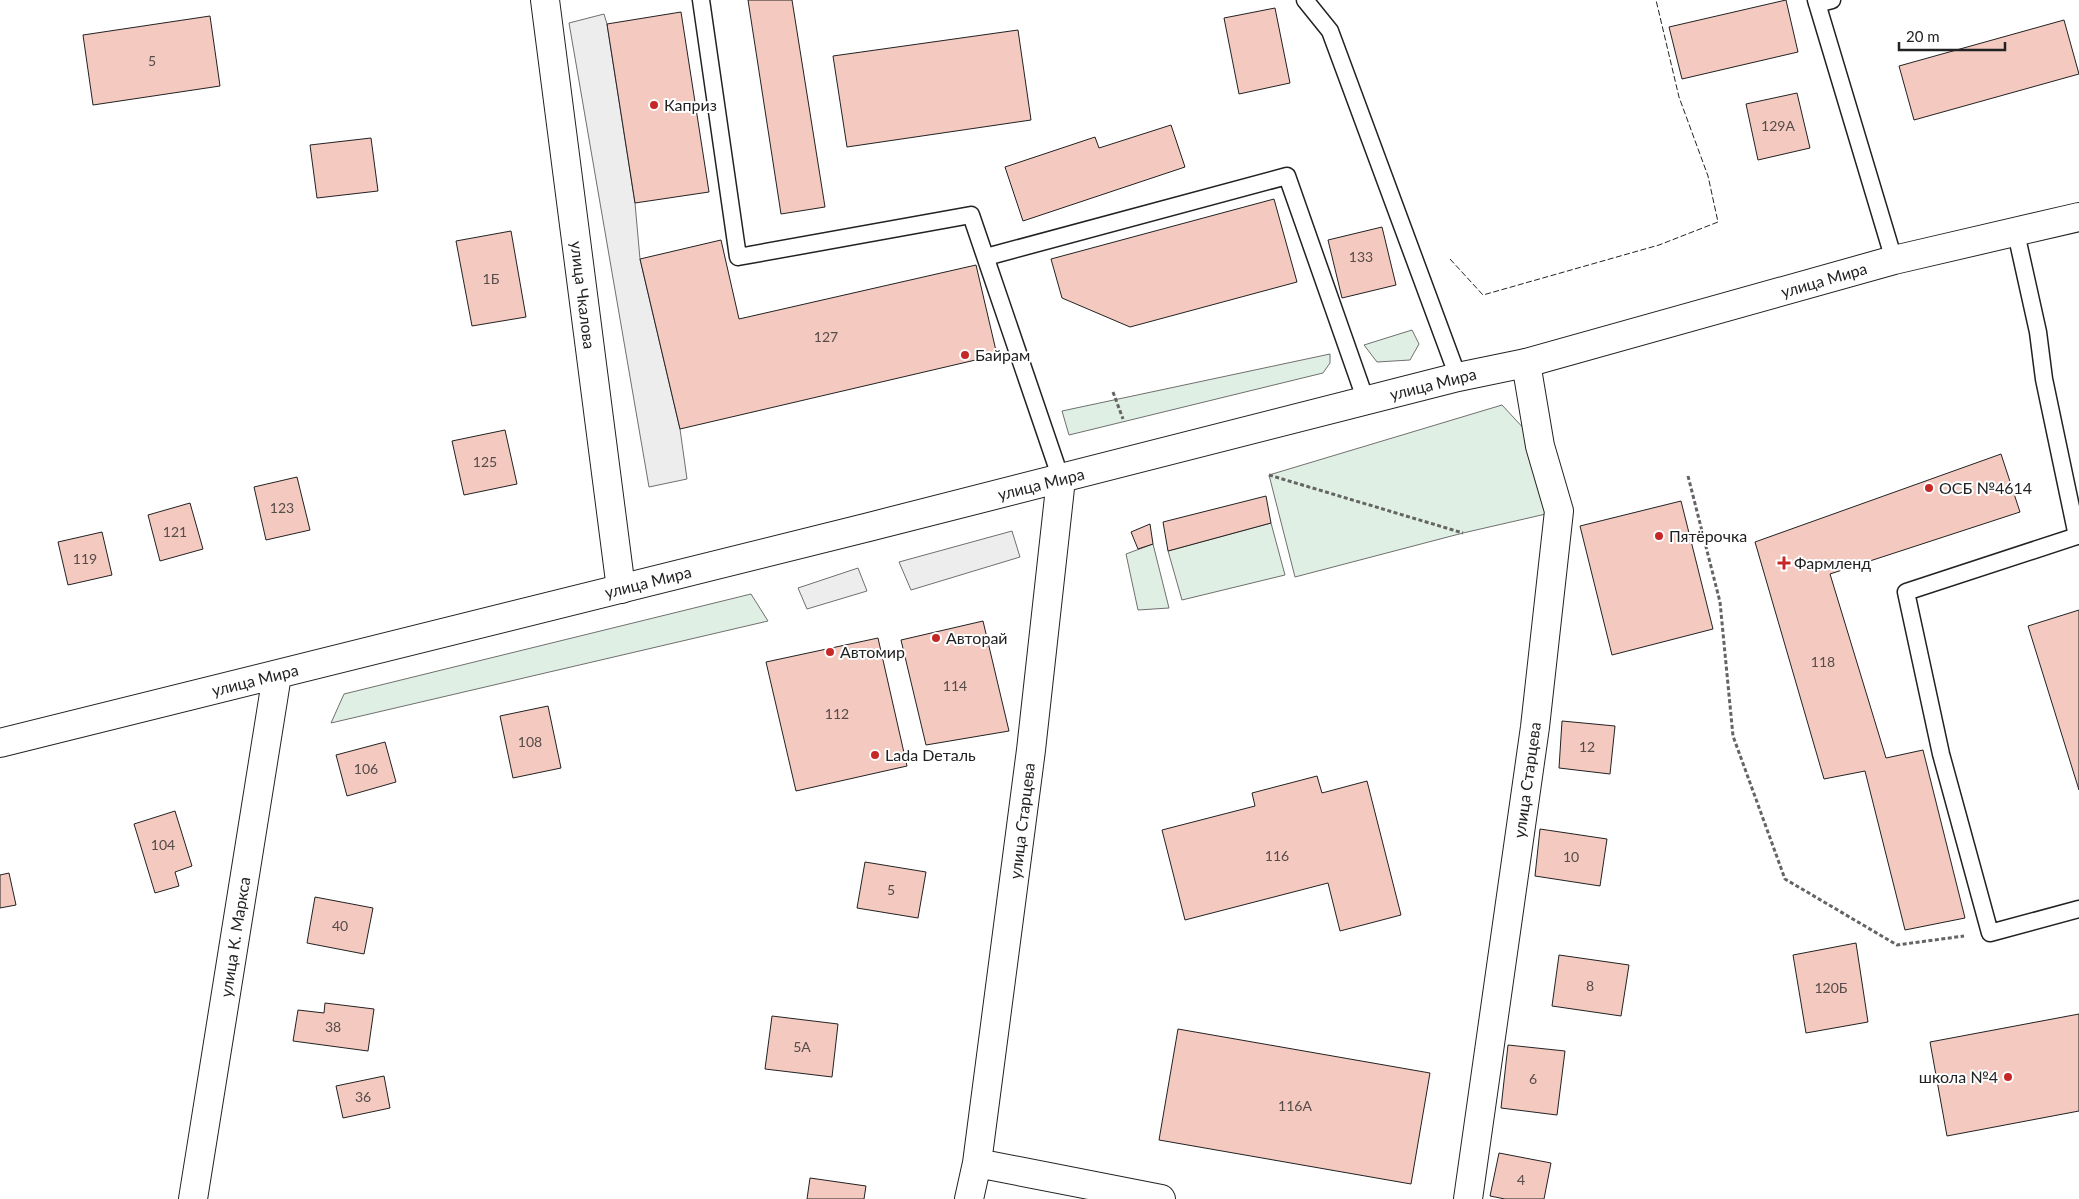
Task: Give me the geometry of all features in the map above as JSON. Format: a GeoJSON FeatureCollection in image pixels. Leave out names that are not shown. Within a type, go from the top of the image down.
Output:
{"type":"FeatureCollection","features":[{"type":"Feature","properties":{"kind":"main road","name":"улица Чкалова"},"geometry":{"type":"LineString","coordinates":[[545,0],[621,589]]}},
{"type":"Feature","properties":{"kind":"main road","name":"улица Мира"},"geometry":{"type":"LineString","coordinates":[[0,743],[1060,479],[1458,377],[1526,363],[1894,260],[2079,217]]}},
{"type":"Feature","properties":{"kind":"main road","name":"улица Старцева"},"geometry":{"type":"LineString","coordinates":[[1468,1199],[1535,727],[1559,511],[1540,446],[1526,363]]}},
{"type":"Feature","properties":{"kind":"main road","name":"улица Старцева"},"geometry":{"type":"LineString","coordinates":[[968,1199],[977,1163],[1032,750],[1060,479]]}},
{"type":"Feature","properties":{"kind":"main road","name":"улица К. Маркса"},"geometry":{"type":"LineString","coordinates":[[193,1199],[276,674]]}},
{"type":"Feature","properties":{"kind":"main road"},"geometry":{"type":"LineString","coordinates":[[977,1163],[1161,1199]]}},
{"type":"Feature","properties":{"kind":"lane"},"geometry":{"type":"LineString","coordinates":[[701,0],[738,258],[971,215],[1060,479]]}},
{"type":"Feature","properties":{"kind":"lane"},"geometry":{"type":"LineString","coordinates":[[1305,0],[1330,32],[1458,377]]}},
{"type":"Feature","properties":{"kind":"lane"},"geometry":{"type":"LineString","coordinates":[[1822,1],[1894,260]]}},
{"type":"Feature","properties":{"kind":"lane"},"geometry":{"type":"LineString","coordinates":[[986,258],[1287,176],[1366,401]]}},
{"type":"Feature","properties":{"kind":"lane"},"geometry":{"type":"LineString","coordinates":[[2016,233],[2038,332],[2044,378],[2078,536],[1906,592],[1941,754],[1990,933],[2079,910]]}},
{"type":"Feature","properties":{"kind":"path"},"geometry":{"type":"LineString","coordinates":[[1113,392],[1123,420]]}},
{"type":"Feature","properties":{"kind":"path"},"geometry":{"type":"LineString","coordinates":[[1269,475],[1464,533]]}},
{"type":"Feature","properties":{"kind":"path"},"geometry":{"type":"LineString","coordinates":[[1688,476],[1720,602],[1734,736],[1785,879],[1897,945],[1990,933]]}},
{"type":"Feature","properties":{"kind":"green space"},"geometry":{"type":"Polygon","coordinates":[[[1412,330],[1419,344],[1410,360],[1377,362],[1364,345],[1412,330]]]}},
{"type":"Feature","properties":{"kind":"green space"},"geometry":{"type":"Polygon","coordinates":[[[1330,354],[1330,363],[1323,373],[1069,435],[1062,411],[1330,354]]]}},
{"type":"Feature","properties":{"kind":"green space"},"geometry":{"type":"Polygon","coordinates":[[[1502,405],[1540,446],[1559,511],[1463,533],[1295,577],[1269,475],[1502,405]]]}},
{"type":"Feature","properties":{"kind":"green space"},"geometry":{"type":"Polygon","coordinates":[[[1271,523],[1285,575],[1182,600],[1168,551],[1271,523]]]}},
{"type":"Feature","properties":{"kind":"green space"},"geometry":{"type":"Polygon","coordinates":[[[1153,544],[1169,608],[1138,610],[1126,554],[1153,544]]]}},
{"type":"Feature","properties":{"kind":"green space"},"geometry":{"type":"Polygon","coordinates":[[[751,594],[768,621],[331,723],[344,694],[751,594]]]}},
{"type":"Feature","properties":{"kind":"shaded area"},"geometry":{"type":"Polygon","coordinates":[[[604,14],[635,203],[640,259],[680,429],[687,479],[649,487],[569,23],[604,14]]]}},
{"type":"Feature","properties":{"kind":"shaded area"},"geometry":{"type":"Polygon","coordinates":[[[1012,531],[1020,557],[911,590],[899,562],[1012,531]]]}},
{"type":"Feature","properties":{"kind":"shaded area"},"geometry":{"type":"Polygon","coordinates":[[[858,568],[867,591],[807,609],[798,588],[858,568]]]}},
{"type":"Feature","properties":{"kind":"building"},"geometry":{"type":"Polygon","coordinates":[[[748,0],[792,0],[825,207],[781,214],[748,0]]]}},
{"type":"Feature","properties":{"kind":"building"},"geometry":{"type":"Polygon","coordinates":[[[1786,0],[1798,52],[1682,79],[1669,27],[1786,0]]]}},
{"type":"Feature","properties":{"kind":"building"},"geometry":{"type":"Polygon","coordinates":[[[1275,8],[1290,83],[1239,94],[1224,18],[1275,8]]]}},
{"type":"Feature","properties":{"kind":"building"},"geometry":{"type":"Polygon","coordinates":[[[681,12],[709,192],[635,203],[607,24],[681,12]]]}},
{"type":"Feature","properties":{"kind":"building"},"geometry":{"type":"Polygon","coordinates":[[[210,16],[220,86],[93,105],[83,35],[210,16]]]}},
{"type":"Feature","properties":{"kind":"building"},"geometry":{"type":"Polygon","coordinates":[[[2064,20],[2079,74],[1914,120],[1899,66],[2064,20]]]}},
{"type":"Feature","properties":{"kind":"building"},"geometry":{"type":"Polygon","coordinates":[[[1018,30],[1031,120],[847,147],[833,56],[1018,30]]]}},
{"type":"Feature","properties":{"kind":"building"},"geometry":{"type":"Polygon","coordinates":[[[1797,93],[1810,148],[1758,160],[1746,104],[1797,93]]]}},
{"type":"Feature","properties":{"kind":"building"},"geometry":{"type":"Polygon","coordinates":[[[1171,125],[1185,167],[1023,221],[1005,167],[1095,137],[1099,148],[1171,125]]]}},
{"type":"Feature","properties":{"kind":"building"},"geometry":{"type":"Polygon","coordinates":[[[371,138],[378,191],[317,198],[310,145],[371,138]]]}},
{"type":"Feature","properties":{"kind":"building"},"geometry":{"type":"Polygon","coordinates":[[[1274,199],[1297,282],[1130,327],[1062,298],[1051,259],[1274,199]]]}},
{"type":"Feature","properties":{"kind":"building"},"geometry":{"type":"Polygon","coordinates":[[[1382,227],[1396,285],[1342,298],[1328,240],[1382,227]]]}},
{"type":"Feature","properties":{"kind":"building"},"geometry":{"type":"Polygon","coordinates":[[[511,231],[526,317],[472,326],[456,241],[511,231]]]}},
{"type":"Feature","properties":{"kind":"building"},"geometry":{"type":"Polygon","coordinates":[[[721,240],[739,319],[976,265],[997,355],[680,429],[640,259],[721,240]]]}},
{"type":"Feature","properties":{"kind":"building"},"geometry":{"type":"Polygon","coordinates":[[[505,430],[517,484],[464,495],[452,441],[505,430]]]}},
{"type":"Feature","properties":{"kind":"building"},"geometry":{"type":"Polygon","coordinates":[[[2001,454],[2020,512],[1830,574],[1886,758],[1923,750],[1965,918],[1905,930],[1865,771],[1824,779],[1755,542],[2001,454]]]}},
{"type":"Feature","properties":{"kind":"building"},"geometry":{"type":"Polygon","coordinates":[[[297,477],[310,530],[266,540],[254,487],[297,477]]]}},
{"type":"Feature","properties":{"kind":"building"},"geometry":{"type":"Polygon","coordinates":[[[1266,496],[1271,523],[1168,551],[1163,522],[1266,496]]]}},
{"type":"Feature","properties":{"kind":"building"},"geometry":{"type":"Polygon","coordinates":[[[1681,501],[1713,629],[1612,655],[1580,526],[1681,501]]]}},
{"type":"Feature","properties":{"kind":"building"},"geometry":{"type":"Polygon","coordinates":[[[190,503],[203,549],[160,561],[148,515],[190,503]]]}},
{"type":"Feature","properties":{"kind":"building"},"geometry":{"type":"Polygon","coordinates":[[[1150,524],[1153,544],[1138,549],[1131,532],[1150,524]]]}},
{"type":"Feature","properties":{"kind":"building"},"geometry":{"type":"Polygon","coordinates":[[[102,532],[112,575],[68,585],[58,542],[102,532]]]}},
{"type":"Feature","properties":{"kind":"building"},"geometry":{"type":"Polygon","coordinates":[[[2079,610],[2079,790],[2028,626],[2079,610]]]}},
{"type":"Feature","properties":{"kind":"building"},"geometry":{"type":"Polygon","coordinates":[[[983,621],[1009,731],[926,745],[901,640],[983,621]]]}},
{"type":"Feature","properties":{"kind":"building"},"geometry":{"type":"Polygon","coordinates":[[[878,638],[907,766],[796,791],[766,662],[878,638]]]}},
{"type":"Feature","properties":{"kind":"building"},"geometry":{"type":"Polygon","coordinates":[[[548,706],[561,768],[513,778],[500,716],[548,706]]]}},
{"type":"Feature","properties":{"kind":"building"},"geometry":{"type":"Polygon","coordinates":[[[1562,721],[1615,726],[1610,774],[1559,768],[1562,721]]]}},
{"type":"Feature","properties":{"kind":"building"},"geometry":{"type":"Polygon","coordinates":[[[385,742],[396,782],[347,796],[336,755],[385,742]]]}},
{"type":"Feature","properties":{"kind":"building"},"geometry":{"type":"Polygon","coordinates":[[[1317,776],[1322,793],[1367,781],[1401,915],[1340,931],[1328,883],[1185,920],[1162,830],[1255,806],[1252,793],[1317,776]]]}},
{"type":"Feature","properties":{"kind":"building"},"geometry":{"type":"Polygon","coordinates":[[[175,811],[192,866],[175,872],[179,886],[155,893],[134,824],[175,811]]]}},
{"type":"Feature","properties":{"kind":"building"},"geometry":{"type":"Polygon","coordinates":[[[1540,829],[1607,839],[1600,886],[1535,876],[1540,829]]]}},
{"type":"Feature","properties":{"kind":"building"},"geometry":{"type":"Polygon","coordinates":[[[865,862],[926,872],[918,918],[857,908],[865,862]]]}},
{"type":"Feature","properties":{"kind":"building"},"geometry":{"type":"Polygon","coordinates":[[[9,873],[16,905],[0,908],[0,875],[9,873]]]}},
{"type":"Feature","properties":{"kind":"building"},"geometry":{"type":"Polygon","coordinates":[[[315,897],[373,908],[364,954],[307,943],[315,897]]]}},
{"type":"Feature","properties":{"kind":"building"},"geometry":{"type":"Polygon","coordinates":[[[1856,943],[1868,1022],[1806,1033],[1793,955],[1856,943]]]}},
{"type":"Feature","properties":{"kind":"building"},"geometry":{"type":"Polygon","coordinates":[[[1559,955],[1629,965],[1621,1016],[1552,1006],[1559,955]]]}},
{"type":"Feature","properties":{"kind":"building"},"geometry":{"type":"Polygon","coordinates":[[[325,1003],[374,1009],[368,1051],[293,1041],[298,1010],[324,1013],[325,1003]]]}},
{"type":"Feature","properties":{"kind":"building","name":"школа №4"},"geometry":{"type":"Polygon","coordinates":[[[2079,1014],[2079,1111],[1947,1136],[1930,1042],[2079,1014]]]}},
{"type":"Feature","properties":{"kind":"building"},"geometry":{"type":"Polygon","coordinates":[[[772,1016],[838,1024],[832,1077],[765,1069],[772,1016]]]}},
{"type":"Feature","properties":{"kind":"building"},"geometry":{"type":"Polygon","coordinates":[[[1178,1029],[1430,1073],[1411,1184],[1159,1140],[1178,1029]]]}},
{"type":"Feature","properties":{"kind":"building"},"geometry":{"type":"Polygon","coordinates":[[[1508,1045],[1565,1051],[1557,1115],[1501,1108],[1508,1045]]]}},
{"type":"Feature","properties":{"kind":"building"},"geometry":{"type":"Polygon","coordinates":[[[384,1076],[390,1108],[343,1118],[336,1086],[384,1076]]]}},
{"type":"Feature","properties":{"kind":"building"},"geometry":{"type":"Polygon","coordinates":[[[1499,1153],[1551,1163],[1544,1199],[1505,1199],[1490,1196],[1499,1153]]]}},
{"type":"Feature","properties":{"kind":"building"},"geometry":{"type":"Polygon","coordinates":[[[810,1178],[866,1186],[864,1199],[807,1199],[810,1178]]]}},
{"type":"Feature","properties":{"kind":"fence"},"geometry":{"type":"LineString","coordinates":[[1450,259],[1483,295],[1659,245],[1718,222],[1708,176],[1679,97],[1656,0]]}},
{"type":"Feature","properties":{"kind":"place","name":"Каприз"},"geometry":{"type":"Point","coordinates":[654,105]}},
{"type":"Feature","properties":{"kind":"place","name":"Байрам"},"geometry":{"type":"Point","coordinates":[965,355]}},
{"type":"Feature","properties":{"kind":"place","name":"ОСБ №4614"},"geometry":{"type":"Point","coordinates":[1929,488]}},
{"type":"Feature","properties":{"kind":"place","name":"Пятёрочка"},"geometry":{"type":"Point","coordinates":[1659,536]}},
{"type":"Feature","properties":{"kind":"place","name":"Фармленд"},"geometry":{"type":"Point","coordinates":[1784,563]}},
{"type":"Feature","properties":{"kind":"place","name":"Авторай"},"geometry":{"type":"Point","coordinates":[936,638]}},
{"type":"Feature","properties":{"kind":"place","name":"Автомир"},"geometry":{"type":"Point","coordinates":[830,652]}},
{"type":"Feature","properties":{"kind":"place","name":"Lada Dеталь"},"geometry":{"type":"Point","coordinates":[875,755]}},
{"type":"Feature","properties":{"kind":"place","name":"школа №4"},"geometry":{"type":"Point","coordinates":[2008,1077]}}]}
